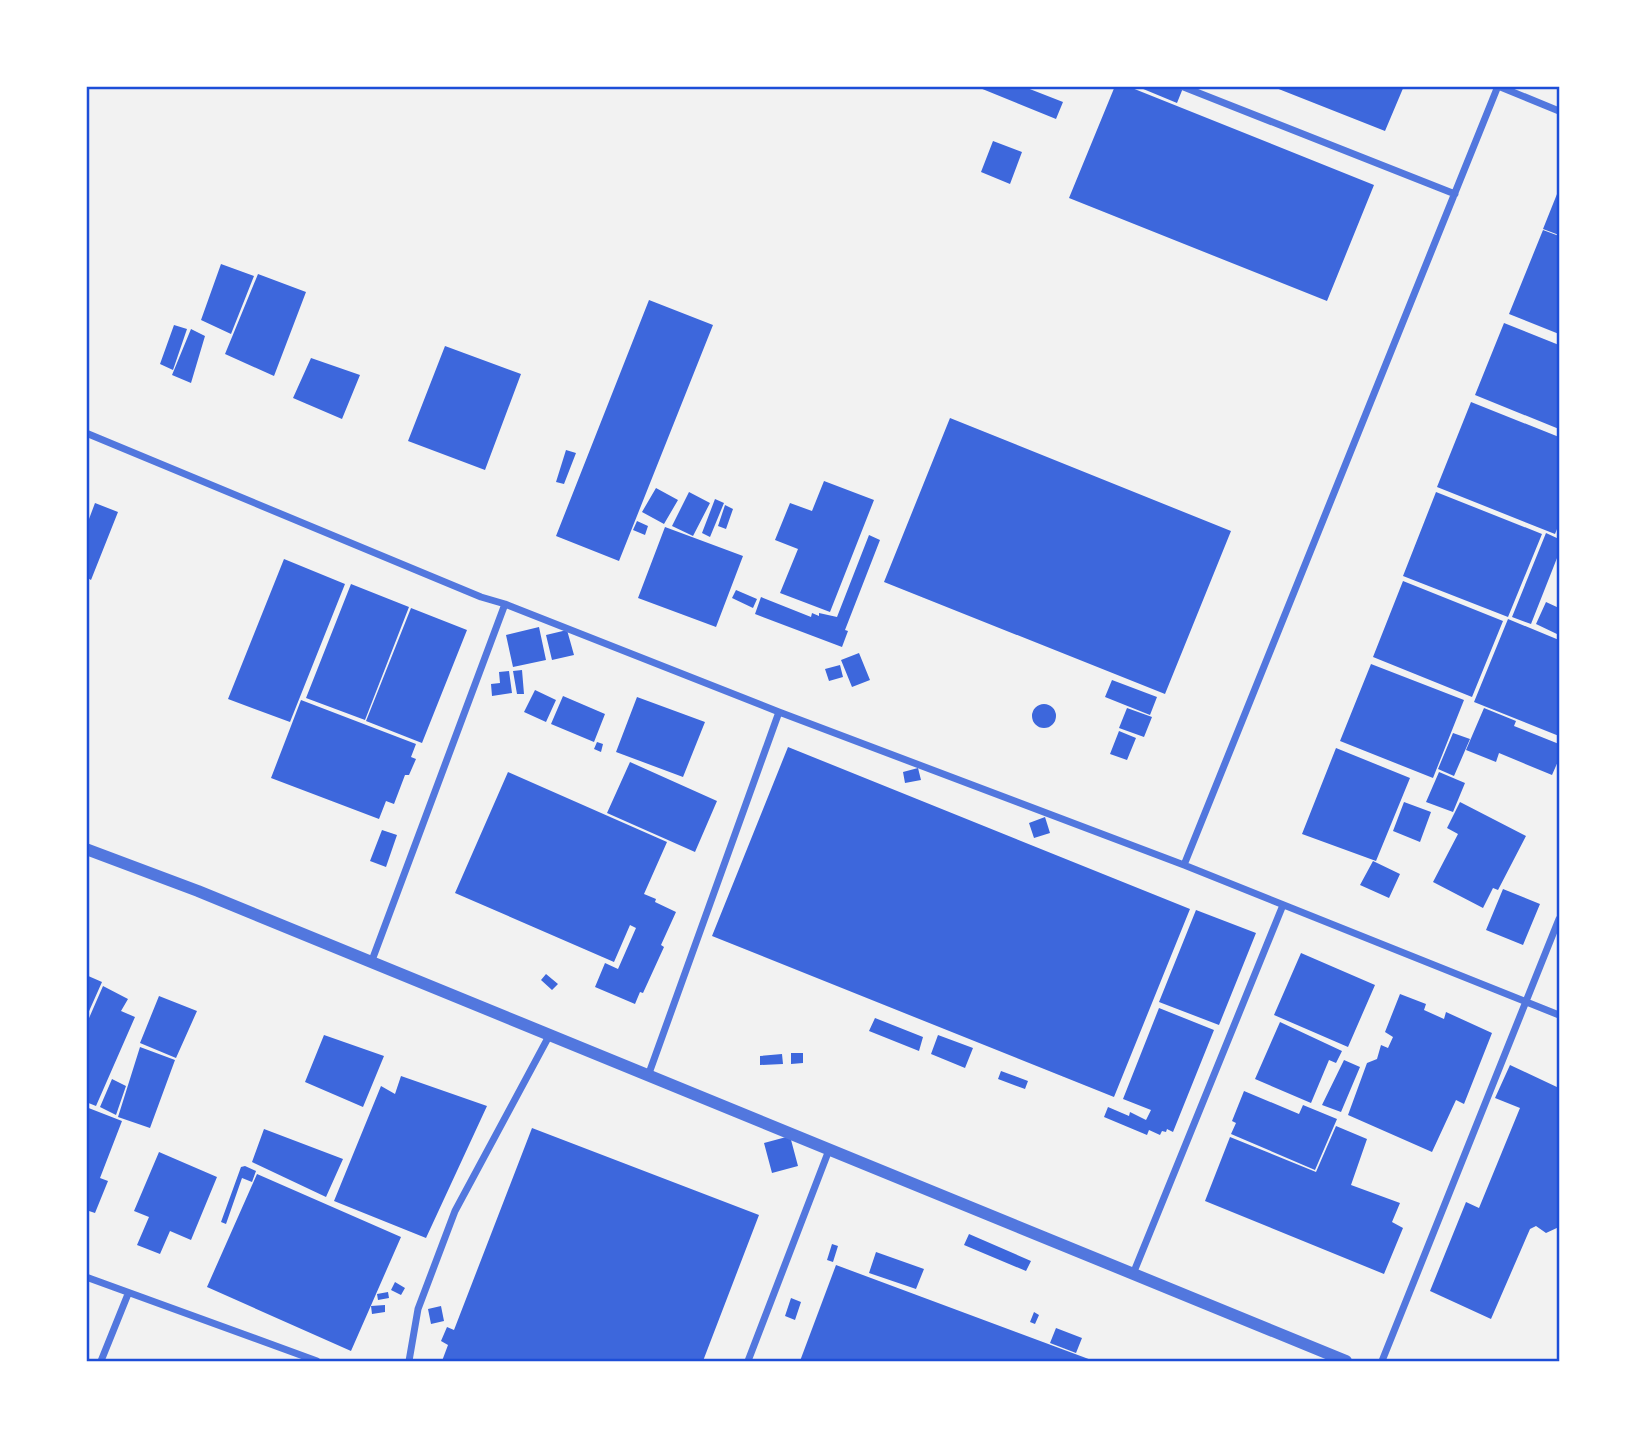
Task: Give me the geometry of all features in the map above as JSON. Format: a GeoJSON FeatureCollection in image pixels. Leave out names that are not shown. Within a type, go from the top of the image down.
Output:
{"type":"FeatureCollection","features":[{"type":"Feature","properties":{"kind":"street"},"geometry":{"type":"LineString","coordinates":[[1181,86],[1455,194]]}},
{"type":"Feature","properties":{"kind":"street"},"geometry":{"type":"LineString","coordinates":[[1184,865],[1498,86],[1559,111]]}},
{"type":"Feature","properties":{"kind":"street"},"geometry":{"type":"LineString","coordinates":[[86,433],[481,597],[1184,865],[1559,1016]]}},
{"type":"Feature","properties":{"kind":"street"},"geometry":{"type":"LineString","coordinates":[[371,963],[505,604]]}},
{"type":"Feature","properties":{"kind":"street"},"geometry":{"type":"LineString","coordinates":[[648,1076],[779,712]]}},
{"type":"Feature","properties":{"kind":"street"},"geometry":{"type":"LineString","coordinates":[[86,849],[198,891],[1346,1361]]}},
{"type":"Feature","properties":{"kind":"street"},"geometry":{"type":"LineString","coordinates":[[1133,1274],[1283,905]]}},
{"type":"Feature","properties":{"kind":"street"},"geometry":{"type":"LineString","coordinates":[[1382,1361],[1559,919]]}},
{"type":"Feature","properties":{"kind":"street"},"geometry":{"type":"LineString","coordinates":[[409,1361],[418,1309],[455,1210],[549,1036]]}},
{"type":"Feature","properties":{"kind":"street"},"geometry":{"type":"LineString","coordinates":[[748,1361],[829,1150]]}},
{"type":"Feature","properties":{"kind":"street"},"geometry":{"type":"LineString","coordinates":[[86,1277],[317,1361]]}},
{"type":"Feature","properties":{"kind":"street"},"geometry":{"type":"LineString","coordinates":[[101,1361],[128,1294]]}},
{"type":"Feature","properties":{"kind":"building"},"geometry":{"type":"Polygon","coordinates":[[[975,86],[1022,86],[1063,102],[1056,119],[975,86]]]}},
{"type":"Feature","properties":{"kind":"building"},"geometry":{"type":"Polygon","coordinates":[[[1115,86],[1127,86],[1374,185],[1327,301],[1069,198],[1115,86]]]}},
{"type":"Feature","properties":{"kind":"building"},"geometry":{"type":"Polygon","coordinates":[[[1136,86],[1178,86],[1183,88],[1177,103],[1136,86]]]}},
{"type":"Feature","properties":{"kind":"building"},"geometry":{"type":"Polygon","coordinates":[[[1271,86],[1404,86],[1385,131],[1271,86]]]}},
{"type":"Feature","properties":{"kind":"building"},"geometry":{"type":"Polygon","coordinates":[[[993,141],[1022,152],[1010,184],[981,172],[993,141]]]}},
{"type":"Feature","properties":{"kind":"building"},"geometry":{"type":"Polygon","coordinates":[[[1559,189],[1559,235],[1543,229],[1559,189]]]}},
{"type":"Feature","properties":{"kind":"building"},"geometry":{"type":"Polygon","coordinates":[[[1543,230],[1559,236],[1559,334],[1509,314],[1543,230]]]}},
{"type":"Feature","properties":{"kind":"building"},"geometry":{"type":"Polygon","coordinates":[[[221,264],[254,276],[231,334],[201,320],[221,264]]]}},
{"type":"Feature","properties":{"kind":"building"},"geometry":{"type":"Polygon","coordinates":[[[258,274],[306,292],[274,376],[225,354],[258,274]]]}},
{"type":"Feature","properties":{"kind":"building"},"geometry":{"type":"Polygon","coordinates":[[[649,300],[713,325],[619,561],[556,536],[649,300]]]}},
{"type":"Feature","properties":{"kind":"building"},"geometry":{"type":"Polygon","coordinates":[[[1504,323],[1559,345],[1559,429],[1475,395],[1504,323]]]}},
{"type":"Feature","properties":{"kind":"building"},"geometry":{"type":"Polygon","coordinates":[[[174,325],[187,329],[173,370],[160,364],[174,325]]]}},
{"type":"Feature","properties":{"kind":"building"},"geometry":{"type":"Polygon","coordinates":[[[191,329],[205,336],[191,383],[172,375],[191,329]]]}},
{"type":"Feature","properties":{"kind":"building"},"geometry":{"type":"Polygon","coordinates":[[[445,346],[521,374],[485,470],[408,441],[445,346]]]}},
{"type":"Feature","properties":{"kind":"building"},"geometry":{"type":"Polygon","coordinates":[[[311,358],[360,375],[342,419],[293,398],[311,358]]]}},
{"type":"Feature","properties":{"kind":"building"},"geometry":{"type":"Polygon","coordinates":[[[1471,402],[1559,437],[1559,524],[1555,534],[1437,487],[1471,402]]]}},
{"type":"Feature","properties":{"kind":"building"},"geometry":{"type":"Polygon","coordinates":[[[950,418],[1231,531],[1165,694],[884,582],[950,418]]]}},
{"type":"Feature","properties":{"kind":"building"},"geometry":{"type":"Polygon","coordinates":[[[566,450],[576,453],[564,484],[556,482],[566,450]]]}},
{"type":"Feature","properties":{"kind":"building"},"geometry":{"type":"Polygon","coordinates":[[[824,481],[874,500],[830,612],[780,593],[798,549],[775,540],[790,503],[812,511],[824,481]]]}},
{"type":"Feature","properties":{"kind":"building"},"geometry":{"type":"Polygon","coordinates":[[[656,488],[678,500],[664,524],[642,512],[656,488]]]}},
{"type":"Feature","properties":{"kind":"building"},"geometry":{"type":"Polygon","coordinates":[[[689,492],[710,503],[693,536],[672,526],[689,492]]]}},
{"type":"Feature","properties":{"kind":"building"},"geometry":{"type":"Polygon","coordinates":[[[1436,492],[1542,534],[1508,617],[1403,576],[1436,492]]]}},
{"type":"Feature","properties":{"kind":"building"},"geometry":{"type":"Polygon","coordinates":[[[715,499],[724,503],[710,537],[702,533],[715,499]]]}},
{"type":"Feature","properties":{"kind":"building"},"geometry":{"type":"Polygon","coordinates":[[[95,503],[118,512],[91,580],[86,577],[86,527],[95,503]]]}},
{"type":"Feature","properties":{"kind":"building"},"geometry":{"type":"Polygon","coordinates":[[[725,505],[733,509],[726,529],[718,526],[725,505]]]}},
{"type":"Feature","properties":{"kind":"building"},"geometry":{"type":"Polygon","coordinates":[[[637,521],[648,526],[645,535],[633,530],[637,521]]]}},
{"type":"Feature","properties":{"kind":"building"},"geometry":{"type":"Polygon","coordinates":[[[665,527],[743,556],[716,627],[638,598],[665,527]]]}},
{"type":"Feature","properties":{"kind":"building"},"geometry":{"type":"Polygon","coordinates":[[[1546,533],[1559,539],[1559,553],[1531,624],[1512,617],[1546,533]]]}},
{"type":"Feature","properties":{"kind":"building"},"geometry":{"type":"Polygon","coordinates":[[[869,535],[880,540],[845,630],[848,631],[842,647],[755,614],[761,597],[811,617],[812,613],[819,616],[819,613],[837,617],[869,535]]]}},
{"type":"Feature","properties":{"kind":"building"},"geometry":{"type":"Polygon","coordinates":[[[284,559],[345,584],[290,722],[228,699],[284,559]]]}},
{"type":"Feature","properties":{"kind":"building"},"geometry":{"type":"Polygon","coordinates":[[[1403,581],[1503,621],[1472,697],[1373,657],[1403,581]]]}},
{"type":"Feature","properties":{"kind":"building"},"geometry":{"type":"Polygon","coordinates":[[[351,584],[409,607],[365,720],[306,698],[351,584]]]}},
{"type":"Feature","properties":{"kind":"building"},"geometry":{"type":"Polygon","coordinates":[[[736,590],[757,599],[753,608],[732,598],[736,590]]]}},
{"type":"Feature","properties":{"kind":"building"},"geometry":{"type":"Polygon","coordinates":[[[1546,602],[1559,608],[1559,635],[1536,624],[1546,602]]]}},
{"type":"Feature","properties":{"kind":"building"},"geometry":{"type":"Polygon","coordinates":[[[411,608],[467,630],[422,743],[366,721],[411,608]]]}},
{"type":"Feature","properties":{"kind":"building"},"geometry":{"type":"Polygon","coordinates":[[[1508,619],[1559,640],[1559,736],[1474,702],[1508,619]]]}},
{"type":"Feature","properties":{"kind":"building"},"geometry":{"type":"Polygon","coordinates":[[[539,627],[546,660],[513,667],[506,635],[539,627]]]}},
{"type":"Feature","properties":{"kind":"building"},"geometry":{"type":"Polygon","coordinates":[[[567,630],[574,655],[552,660],[546,635],[567,630]]]}},
{"type":"Feature","properties":{"kind":"building"},"geometry":{"type":"Polygon","coordinates":[[[859,653],[870,680],[852,687],[841,660],[859,653]]]}},
{"type":"Feature","properties":{"kind":"building"},"geometry":{"type":"Polygon","coordinates":[[[1371,664],[1464,700],[1433,778],[1340,741],[1371,664]]]}},
{"type":"Feature","properties":{"kind":"building"},"geometry":{"type":"Polygon","coordinates":[[[840,665],[843,677],[829,681],[825,669],[840,665]]]}},
{"type":"Feature","properties":{"kind":"building"},"geometry":{"type":"Polygon","coordinates":[[[522,670],[524,694],[517,694],[513,671],[522,670]]]}},
{"type":"Feature","properties":{"kind":"building"},"geometry":{"type":"Polygon","coordinates":[[[509,671],[512,693],[492,696],[491,684],[500,683],[499,672],[509,671]]]}},
{"type":"Feature","properties":{"kind":"building"},"geometry":{"type":"Polygon","coordinates":[[[1112,680],[1157,697],[1150,715],[1105,697],[1112,680]]]}},
{"type":"Feature","properties":{"kind":"building"},"geometry":{"type":"Polygon","coordinates":[[[535,690],[556,700],[546,722],[524,712],[535,690]]]}},
{"type":"Feature","properties":{"kind":"building"},"geometry":{"type":"Polygon","coordinates":[[[563,696],[605,714],[594,742],[551,724],[563,696]]]}},
{"type":"Feature","properties":{"kind":"building"},"geometry":{"type":"Polygon","coordinates":[[[637,697],[705,722],[683,777],[616,752],[637,697]]]}},
{"type":"Feature","properties":{"kind":"building"},"geometry":{"type":"Polygon","coordinates":[[[301,700],[416,744],[411,757],[416,759],[409,775],[405,775],[394,804],[386,801],[379,819],[271,778],[301,700]]]}},
{"type":"Feature","properties":{"kind":"building"},"geometry":{"type":"Polygon","coordinates":[[[1044,704],[1053,707],[1056,716],[1053,725],[1044,728],[1035,725],[1032,716],[1035,707],[1044,704]]]}},
{"type":"Feature","properties":{"kind":"building"},"geometry":{"type":"Polygon","coordinates":[[[1127,708],[1152,717],[1144,737],[1119,728],[1127,708]]]}},
{"type":"Feature","properties":{"kind":"building"},"geometry":{"type":"Polygon","coordinates":[[[1484,708],[1516,721],[1514,726],[1559,744],[1559,759],[1552,775],[1499,753],[1496,762],[1466,750],[1484,708]]]}},
{"type":"Feature","properties":{"kind":"building"},"geometry":{"type":"Polygon","coordinates":[[[1119,731],[1136,738],[1127,760],[1110,754],[1119,731]]]}},
{"type":"Feature","properties":{"kind":"building"},"geometry":{"type":"Polygon","coordinates":[[[1453,733],[1470,739],[1454,776],[1438,769],[1453,733]]]}},
{"type":"Feature","properties":{"kind":"building"},"geometry":{"type":"Polygon","coordinates":[[[597,742],[603,744],[601,752],[594,749],[597,742]]]}},
{"type":"Feature","properties":{"kind":"building"},"geometry":{"type":"Polygon","coordinates":[[[788,747],[1190,909],[1114,1097],[712,936],[788,747]]]}},
{"type":"Feature","properties":{"kind":"building"},"geometry":{"type":"Polygon","coordinates":[[[1336,748],[1410,778],[1376,861],[1302,834],[1336,748]]]}},
{"type":"Feature","properties":{"kind":"building"},"geometry":{"type":"Polygon","coordinates":[[[630,762],[717,801],[695,852],[607,813],[630,762]]]}},
{"type":"Feature","properties":{"kind":"building"},"geometry":{"type":"Polygon","coordinates":[[[918,768],[921,780],[905,783],[903,772],[918,768]]]}},
{"type":"Feature","properties":{"kind":"building"},"geometry":{"type":"Polygon","coordinates":[[[508,772],[667,842],[644,894],[676,912],[661,945],[664,947],[643,993],[640,992],[635,1004],[595,987],[605,963],[618,969],[636,928],[630,925],[614,962],[455,893],[508,772]]]}},
{"type":"Feature","properties":{"kind":"building"},"geometry":{"type":"Polygon","coordinates":[[[1439,772],[1465,783],[1453,812],[1426,802],[1439,772]]]}},
{"type":"Feature","properties":{"kind":"building"},"geometry":{"type":"Polygon","coordinates":[[[1404,802],[1431,812],[1420,842],[1393,831],[1404,802]]]}},
{"type":"Feature","properties":{"kind":"building"},"geometry":{"type":"Polygon","coordinates":[[[1460,802],[1526,836],[1498,890],[1493,888],[1483,908],[1433,882],[1458,834],[1447,828],[1460,802]]]}},
{"type":"Feature","properties":{"kind":"building"},"geometry":{"type":"Polygon","coordinates":[[[1045,817],[1050,833],[1034,838],[1029,823],[1045,817]]]}},
{"type":"Feature","properties":{"kind":"building"},"geometry":{"type":"Polygon","coordinates":[[[382,830],[397,835],[386,867],[370,861],[382,830]]]}},
{"type":"Feature","properties":{"kind":"building"},"geometry":{"type":"Polygon","coordinates":[[[1373,861],[1400,874],[1389,898],[1360,885],[1373,861]]]}},
{"type":"Feature","properties":{"kind":"building"},"geometry":{"type":"Polygon","coordinates":[[[1503,889],[1540,904],[1523,945],[1486,930],[1503,889]]]}},
{"type":"Feature","properties":{"kind":"building"},"geometry":{"type":"Polygon","coordinates":[[[1196,910],[1256,933],[1219,1025],[1159,1002],[1196,910]]]}},
{"type":"Feature","properties":{"kind":"building"},"geometry":{"type":"Polygon","coordinates":[[[1301,953],[1375,985],[1348,1047],[1274,1015],[1301,953]]]}},
{"type":"Feature","properties":{"kind":"building"},"geometry":{"type":"Polygon","coordinates":[[[546,974],[558,984],[552,990],[541,980],[546,974]]]}},
{"type":"Feature","properties":{"kind":"building"},"geometry":{"type":"Polygon","coordinates":[[[86,975],[102,982],[86,1018],[86,975]]]}},
{"type":"Feature","properties":{"kind":"building"},"geometry":{"type":"Polygon","coordinates":[[[103,986],[128,999],[121,1011],[135,1017],[96,1106],[86,1102],[86,1025],[103,986]]]}},
{"type":"Feature","properties":{"kind":"building"},"geometry":{"type":"Polygon","coordinates":[[[1400,994],[1426,1004],[1424,1010],[1444,1019],[1446,1012],[1492,1033],[1464,1104],[1456,1100],[1432,1152],[1348,1115],[1367,1063],[1377,1059],[1381,1045],[1388,1048],[1393,1037],[1385,1032],[1400,994]]]}},
{"type":"Feature","properties":{"kind":"building"},"geometry":{"type":"Polygon","coordinates":[[[159,996],[197,1011],[176,1058],[140,1043],[159,996]]]}},
{"type":"Feature","properties":{"kind":"building"},"geometry":{"type":"Polygon","coordinates":[[[1159,1008],[1214,1030],[1173,1132],[1167,1129],[1160,1135],[1149,1130],[1147,1135],[1104,1117],[1108,1107],[1129,1116],[1130,1112],[1146,1120],[1151,1110],[1123,1099],[1159,1008]]]}},
{"type":"Feature","properties":{"kind":"building"},"geometry":{"type":"Polygon","coordinates":[[[875,1018],[923,1037],[919,1051],[869,1031],[875,1018]]]}},
{"type":"Feature","properties":{"kind":"building"},"geometry":{"type":"Polygon","coordinates":[[[1280,1022],[1342,1051],[1336,1063],[1329,1060],[1311,1103],[1255,1079],[1280,1022]]]}},
{"type":"Feature","properties":{"kind":"building"},"geometry":{"type":"Polygon","coordinates":[[[324,1035],[384,1056],[363,1107],[305,1082],[324,1035]]]}},
{"type":"Feature","properties":{"kind":"building"},"geometry":{"type":"Polygon","coordinates":[[[938,1035],[973,1048],[965,1068],[931,1054],[938,1035]]]}},
{"type":"Feature","properties":{"kind":"building"},"geometry":{"type":"Polygon","coordinates":[[[140,1047],[175,1060],[150,1128],[118,1117],[140,1047]]]}},
{"type":"Feature","properties":{"kind":"building"},"geometry":{"type":"Polygon","coordinates":[[[791,1053],[803,1053],[803,1063],[791,1064],[791,1053]]]}},
{"type":"Feature","properties":{"kind":"building"},"geometry":{"type":"Polygon","coordinates":[[[782,1054],[783,1064],[760,1065],[760,1056],[782,1054]]]}},
{"type":"Feature","properties":{"kind":"building"},"geometry":{"type":"Polygon","coordinates":[[[1344,1060],[1360,1067],[1341,1112],[1322,1105],[1344,1060]]]}},
{"type":"Feature","properties":{"kind":"building"},"geometry":{"type":"Polygon","coordinates":[[[1510,1065],[1559,1088],[1559,1227],[1546,1233],[1536,1226],[1530,1229],[1491,1319],[1430,1291],[1466,1202],[1479,1208],[1520,1108],[1495,1098],[1510,1065]]]}},
{"type":"Feature","properties":{"kind":"building"},"geometry":{"type":"Polygon","coordinates":[[[1001,1071],[1028,1081],[1025,1089],[998,1079],[1001,1071]]]}},
{"type":"Feature","properties":{"kind":"building"},"geometry":{"type":"Polygon","coordinates":[[[401,1076],[487,1106],[426,1238],[334,1201],[381,1086],[395,1094],[401,1076]]]}},
{"type":"Feature","properties":{"kind":"building"},"geometry":{"type":"Polygon","coordinates":[[[112,1079],[126,1086],[116,1115],[100,1107],[112,1079]]]}},
{"type":"Feature","properties":{"kind":"building"},"geometry":{"type":"Polygon","coordinates":[[[1244,1091],[1299,1114],[1303,1105],[1337,1119],[1315,1170],[1231,1134],[1236,1123],[1232,1121],[1244,1091]]]}},
{"type":"Feature","properties":{"kind":"building"},"geometry":{"type":"Polygon","coordinates":[[[86,1107],[122,1121],[100,1178],[108,1181],[95,1213],[86,1210],[86,1107]]]}},
{"type":"Feature","properties":{"kind":"building"},"geometry":{"type":"Polygon","coordinates":[[[1336,1126],[1367,1139],[1351,1185],[1400,1203],[1392,1222],[1403,1228],[1384,1274],[1205,1201],[1230,1137],[1316,1172],[1336,1126]]]}},
{"type":"Feature","properties":{"kind":"building"},"geometry":{"type":"Polygon","coordinates":[[[532,1128],[759,1215],[703,1361],[442,1361],[448,1345],[441,1341],[447,1327],[454,1330],[532,1128]]]}},
{"type":"Feature","properties":{"kind":"building"},"geometry":{"type":"Polygon","coordinates":[[[264,1129],[343,1159],[326,1197],[252,1162],[264,1129]]]}},
{"type":"Feature","properties":{"kind":"building"},"geometry":{"type":"Polygon","coordinates":[[[790,1136],[798,1166],[772,1173],[764,1143],[790,1136]]]}},
{"type":"Feature","properties":{"kind":"building"},"geometry":{"type":"Polygon","coordinates":[[[159,1152],[217,1177],[191,1240],[170,1231],[160,1254],[137,1245],[149,1217],[134,1211],[159,1152]]]}},
{"type":"Feature","properties":{"kind":"building"},"geometry":{"type":"Polygon","coordinates":[[[241,1167],[256,1171],[252,1182],[242,1178],[226,1224],[221,1222],[241,1167]]]}},
{"type":"Feature","properties":{"kind":"building"},"geometry":{"type":"Polygon","coordinates":[[[257,1174],[401,1237],[351,1351],[207,1287],[257,1174]]]}},
{"type":"Feature","properties":{"kind":"building"},"geometry":{"type":"Polygon","coordinates":[[[969,1234],[1031,1261],[1026,1271],[964,1245],[969,1234]]]}},
{"type":"Feature","properties":{"kind":"building"},"geometry":{"type":"Polygon","coordinates":[[[832,1244],[838,1246],[833,1262],[827,1260],[832,1244]]]}},
{"type":"Feature","properties":{"kind":"building"},"geometry":{"type":"Polygon","coordinates":[[[876,1252],[924,1269],[916,1289],[869,1273],[876,1252]]]}},
{"type":"Feature","properties":{"kind":"building"},"geometry":{"type":"Polygon","coordinates":[[[836,1265],[1094,1361],[800,1361],[836,1265]]]}},
{"type":"Feature","properties":{"kind":"building"},"geometry":{"type":"Polygon","coordinates":[[[395,1282],[405,1288],[401,1295],[391,1290],[395,1282]]]}},
{"type":"Feature","properties":{"kind":"building"},"geometry":{"type":"Polygon","coordinates":[[[388,1292],[389,1298],[378,1300],[377,1294],[388,1292]]]}},
{"type":"Feature","properties":{"kind":"building"},"geometry":{"type":"Polygon","coordinates":[[[791,1298],[801,1302],[795,1320],[785,1316],[791,1298]]]}},
{"type":"Feature","properties":{"kind":"building"},"geometry":{"type":"Polygon","coordinates":[[[385,1305],[385,1312],[372,1314],[371,1306],[385,1305]]]}},
{"type":"Feature","properties":{"kind":"building"},"geometry":{"type":"Polygon","coordinates":[[[441,1306],[444,1321],[431,1324],[428,1309],[441,1306]]]}},
{"type":"Feature","properties":{"kind":"building"},"geometry":{"type":"Polygon","coordinates":[[[1034,1312],[1039,1315],[1035,1324],[1030,1322],[1034,1312]]]}},
{"type":"Feature","properties":{"kind":"building"},"geometry":{"type":"Polygon","coordinates":[[[1056,1328],[1082,1338],[1076,1353],[1050,1343],[1056,1328]]]}}]}
